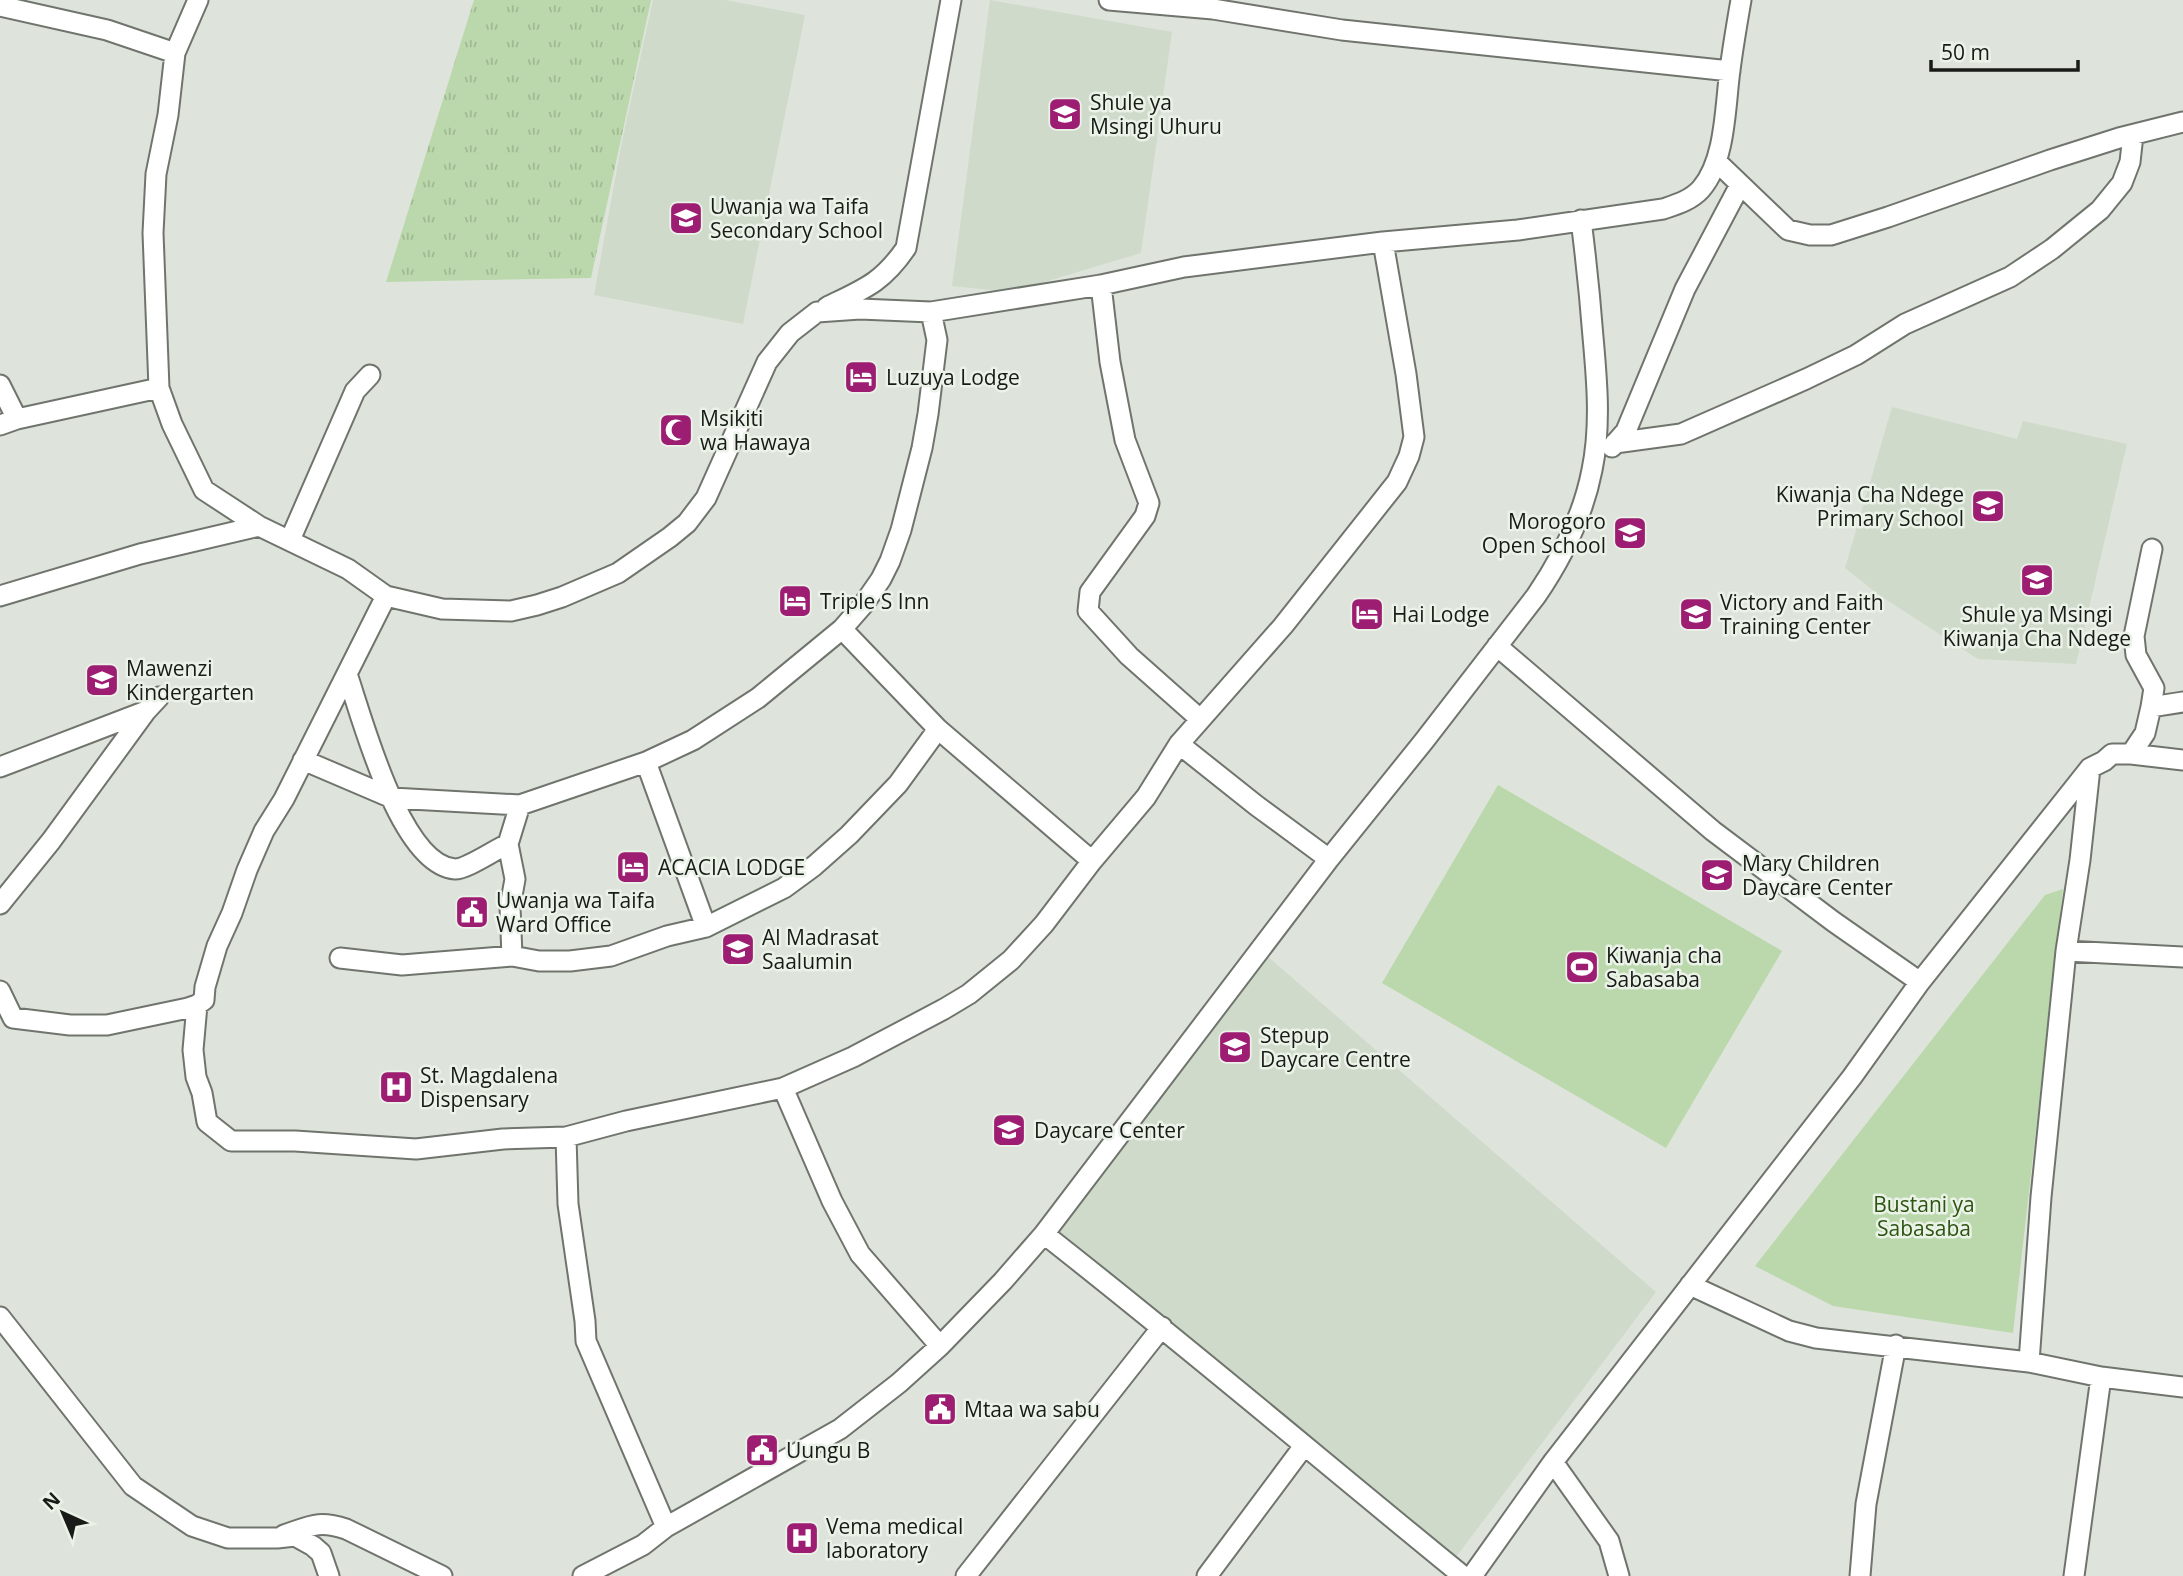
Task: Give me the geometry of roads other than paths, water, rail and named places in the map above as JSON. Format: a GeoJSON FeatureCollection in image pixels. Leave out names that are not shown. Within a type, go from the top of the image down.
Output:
{"type":"FeatureCollection","features":[{"type":"Feature","properties":{"kind":"street"},"geometry":{"type":"LineString","coordinates":[[198,0],[175,53],[168,115],[156,174],[153,222],[159,388],[172,424],[204,490],[259,526],[348,569],[386,596],[442,609],[511,611],[562,597],[618,573],[670,537],[700,509],[767,362],[790,333],[817,312],[863,289],[892,268],[906,248],[951,0]]}},
{"type":"Feature","properties":{"kind":"street"},"geometry":{"type":"LineString","coordinates":[[1109,0],[1213,9],[1342,30],[1730,71]]}},
{"type":"Feature","properties":{"kind":"street"},"geometry":{"type":"LineString","coordinates":[[817,312],[860,309],[931,312],[1101,285],[1184,267],[1382,242],[1518,230],[1663,209],[1683,202],[1700,190],[1716,162],[1725,118],[1741,0]]}},
{"type":"Feature","properties":{"kind":"street"},"geometry":{"type":"LineString","coordinates":[[5,5],[107,30],[175,53]]}},
{"type":"Feature","properties":{"kind":"street"},"geometry":{"type":"LineString","coordinates":[[1716,162],[1788,230],[1810,235],[1831,235],[1988,180],[2183,122]]}},
{"type":"Feature","properties":{"kind":"street"},"geometry":{"type":"LineString","coordinates":[[1615,443],[1681,435],[1856,355],[1905,324],[2010,277],[2052,249],[2100,210],[2122,183],[2130,162],[2133,135]]}},
{"type":"Feature","properties":{"kind":"street"},"geometry":{"type":"LineString","coordinates":[[1592,470],[1626,431],[1685,289],[1740,185]]}},
{"type":"Feature","properties":{"kind":"street"},"geometry":{"type":"LineString","coordinates":[[583,1576],[643,1545],[666,1527],[840,1429],[900,1383],[1003,1281],[1044,1234],[1551,573],[1577,519],[1592,470],[1597,433],[1598,386],[1581,220]]}},
{"type":"Feature","properties":{"kind":"street"},"geometry":{"type":"LineString","coordinates":[[197,1005],[193,1050],[196,1077],[208,1122],[231,1141],[295,1141],[416,1149],[503,1139],[566,1137],[626,1121],[783,1088],[853,1057],[969,995],[990,979],[1044,924],[1091,861],[1146,797],[1179,744],[1283,626],[1397,482],[1414,437],[1406,374],[1382,242]]}},
{"type":"Feature","properties":{"kind":"street"},"geometry":{"type":"LineString","coordinates":[[1101,285],[1110,362],[1125,440],[1149,503],[1145,516],[1090,592],[1088,611],[1129,656],[1200,719]]}},
{"type":"Feature","properties":{"kind":"street"},"geometry":{"type":"LineString","coordinates":[[303,760],[392,798],[520,804],[646,762],[693,740],[758,698],[842,629],[881,579],[901,530],[922,448],[937,340],[931,312]]}},
{"type":"Feature","properties":{"kind":"street"},"geometry":{"type":"LineString","coordinates":[[290,540],[355,391],[370,375]]}},
{"type":"Feature","properties":{"kind":"street"},"geometry":{"type":"LineString","coordinates":[[0,385],[9,422],[159,388]]}},
{"type":"Feature","properties":{"kind":"street"},"geometry":{"type":"LineString","coordinates":[[0,596],[140,554],[259,526]]}},
{"type":"Feature","properties":{"kind":"street"},"geometry":{"type":"LineString","coordinates":[[2131,754],[2145,733],[2154,688],[2136,655],[2134,636],[2152,549]]}},
{"type":"Feature","properties":{"kind":"street"},"geometry":{"type":"LineString","coordinates":[[0,991],[7,1021],[70,1025],[107,1025],[197,1005],[204,1000],[217,946],[260,841],[386,596]]}},
{"type":"Feature","properties":{"kind":"street"},"geometry":{"type":"LineString","coordinates":[[842,629],[938,729],[1091,861]]}},
{"type":"Feature","properties":{"kind":"street"},"geometry":{"type":"LineString","coordinates":[[1497,646],[1713,831],[1834,922],[1920,982]]}},
{"type":"Feature","properties":{"kind":"street"},"geometry":{"type":"LineString","coordinates":[[347,674],[377,766],[414,839],[432,858],[453,869],[467,866],[508,844]]}},
{"type":"Feature","properties":{"kind":"street"},"geometry":{"type":"LineString","coordinates":[[2151,707],[2183,702]]}},
{"type":"Feature","properties":{"kind":"street"},"geometry":{"type":"LineString","coordinates":[[0,767],[152,704],[51,841],[0,904]]}},
{"type":"Feature","properties":{"kind":"street"},"geometry":{"type":"LineString","coordinates":[[340,958],[402,965],[513,956],[539,961],[570,961],[611,956],[667,936],[706,927],[784,888],[814,866],[849,835],[898,784],[938,729]]}},
{"type":"Feature","properties":{"kind":"street"},"geometry":{"type":"LineString","coordinates":[[1179,744],[1329,859]]}},
{"type":"Feature","properties":{"kind":"street"},"geometry":{"type":"LineString","coordinates":[[1472,1576],[1553,1462],[1852,1077],[1920,982],[2090,768],[2112,754],[2183,760]]}},
{"type":"Feature","properties":{"kind":"street"},"geometry":{"type":"LineString","coordinates":[[646,762],[706,927]]}},
{"type":"Feature","properties":{"kind":"street"},"geometry":{"type":"LineString","coordinates":[[2029,1362],[2041,1197],[2066,951],[2090,768]]}},
{"type":"Feature","properties":{"kind":"street"},"geometry":{"type":"LineString","coordinates":[[513,956],[510,907],[515,879],[508,844],[520,804]]}},
{"type":"Feature","properties":{"kind":"street"},"geometry":{"type":"LineString","coordinates":[[2066,951],[2183,957]]}},
{"type":"Feature","properties":{"kind":"street"},"geometry":{"type":"LineString","coordinates":[[783,1088],[827,1190],[860,1255],[940,1346]]}},
{"type":"Feature","properties":{"kind":"street"},"geometry":{"type":"LineString","coordinates":[[566,1137],[568,1204],[586,1341],[666,1527]]}},
{"type":"Feature","properties":{"kind":"street"},"geometry":{"type":"LineString","coordinates":[[1044,1234],[1162,1327],[1463,1576]]}},
{"type":"Feature","properties":{"kind":"street"},"geometry":{"type":"LineString","coordinates":[[1690,1285],[1794,1333],[2029,1362],[2101,1377],[2183,1387]]}},
{"type":"Feature","properties":{"kind":"street"},"geometry":{"type":"LineString","coordinates":[[0,1317],[133,1486],[192,1526],[228,1538],[295,1536],[321,1553],[329,1576]]}},
{"type":"Feature","properties":{"kind":"street"},"geometry":{"type":"LineString","coordinates":[[965,1576],[1162,1327]]}},
{"type":"Feature","properties":{"kind":"street"},"geometry":{"type":"LineString","coordinates":[[1860,1576],[1866,1504],[1896,1345]]}},
{"type":"Feature","properties":{"kind":"street"},"geometry":{"type":"LineString","coordinates":[[2074,1576],[2101,1377]]}},
{"type":"Feature","properties":{"kind":"street"},"geometry":{"type":"LineString","coordinates":[[1207,1576],[1304,1446]]}},
{"type":"Feature","properties":{"kind":"street"},"geometry":{"type":"LineString","coordinates":[[1553,1462],[1609,1541],[1619,1576]]}},
{"type":"Feature","properties":{"kind":"street"},"geometry":{"type":"LineString","coordinates":[[277,1538],[316,1524],[331,1524],[442,1576]]}},
{"type":"Feature","properties":{"kind":"place","name":"Shule ya Msingi Uhuru"},"geometry":{"type":"Point","coordinates":[1065,114]}},
{"type":"Feature","properties":{"kind":"place","name":"Uwanja wa Taifa Secondary School"},"geometry":{"type":"Point","coordinates":[686,218]}},
{"type":"Feature","properties":{"kind":"place","name":"Luzuya Lodge"},"geometry":{"type":"Point","coordinates":[861,377]}},
{"type":"Feature","properties":{"kind":"place","name":"Msikiti wa Hawaya"},"geometry":{"type":"Point","coordinates":[676,430]}},
{"type":"Feature","properties":{"kind":"place","name":"Kiwanja Cha Ndege Primary School"},"geometry":{"type":"Point","coordinates":[1988,506]}},
{"type":"Feature","properties":{"kind":"place","name":"Morogoro Open School"},"geometry":{"type":"Point","coordinates":[1630,533]}},
{"type":"Feature","properties":{"kind":"place","name":"Shule ya Msingi Kiwanja Cha Ndege"},"geometry":{"type":"Point","coordinates":[2037,580]}},
{"type":"Feature","properties":{"kind":"place","name":"Triple S Inn"},"geometry":{"type":"Point","coordinates":[795,601]}},
{"type":"Feature","properties":{"kind":"place","name":"Hai Lodge"},"geometry":{"type":"Point","coordinates":[1367,614]}},
{"type":"Feature","properties":{"kind":"place","name":"Victory and Faith Training Center"},"geometry":{"type":"Point","coordinates":[1696,614]}},
{"type":"Feature","properties":{"kind":"place","name":"Mawenzi Kindergarten"},"geometry":{"type":"Point","coordinates":[102,680]}},
{"type":"Feature","properties":{"kind":"place","name":"ACACIA LODGE"},"geometry":{"type":"Point","coordinates":[633,867]}},
{"type":"Feature","properties":{"kind":"place","name":"Mary Children Daycare Center"},"geometry":{"type":"Point","coordinates":[1717,875]}},
{"type":"Feature","properties":{"kind":"place","name":"Uwanja wa Taifa Ward Office"},"geometry":{"type":"Point","coordinates":[472,912]}},
{"type":"Feature","properties":{"kind":"place","name":"Al Madrasat Saalumin"},"geometry":{"type":"Point","coordinates":[738,949]}},
{"type":"Feature","properties":{"kind":"place","name":"Kiwanja cha Sabasaba"},"geometry":{"type":"Point","coordinates":[1582,967]}},
{"type":"Feature","properties":{"kind":"place","name":"Stepup Daycare Centre"},"geometry":{"type":"Point","coordinates":[1235,1047]}},
{"type":"Feature","properties":{"kind":"place","name":"St. Magdalena Dispensary"},"geometry":{"type":"Point","coordinates":[396,1087]}},
{"type":"Feature","properties":{"kind":"place","name":"Daycare Center"},"geometry":{"type":"Point","coordinates":[1009,1130]}},
{"type":"Feature","properties":{"kind":"place","name":"Mtaa wa sabu"},"geometry":{"type":"Point","coordinates":[940,1409]}},
{"type":"Feature","properties":{"kind":"place","name":"Uungu B"},"geometry":{"type":"Point","coordinates":[762,1450]}},
{"type":"Feature","properties":{"kind":"place","name":"Vema medical laboratory"},"geometry":{"type":"Point","coordinates":[802,1538]}},
{"type":"Feature","properties":{"kind":"park label","name":"Bustani ya Sabasaba"},"geometry":{"type":"Point","coordinates":[1924,1216]}}]}
